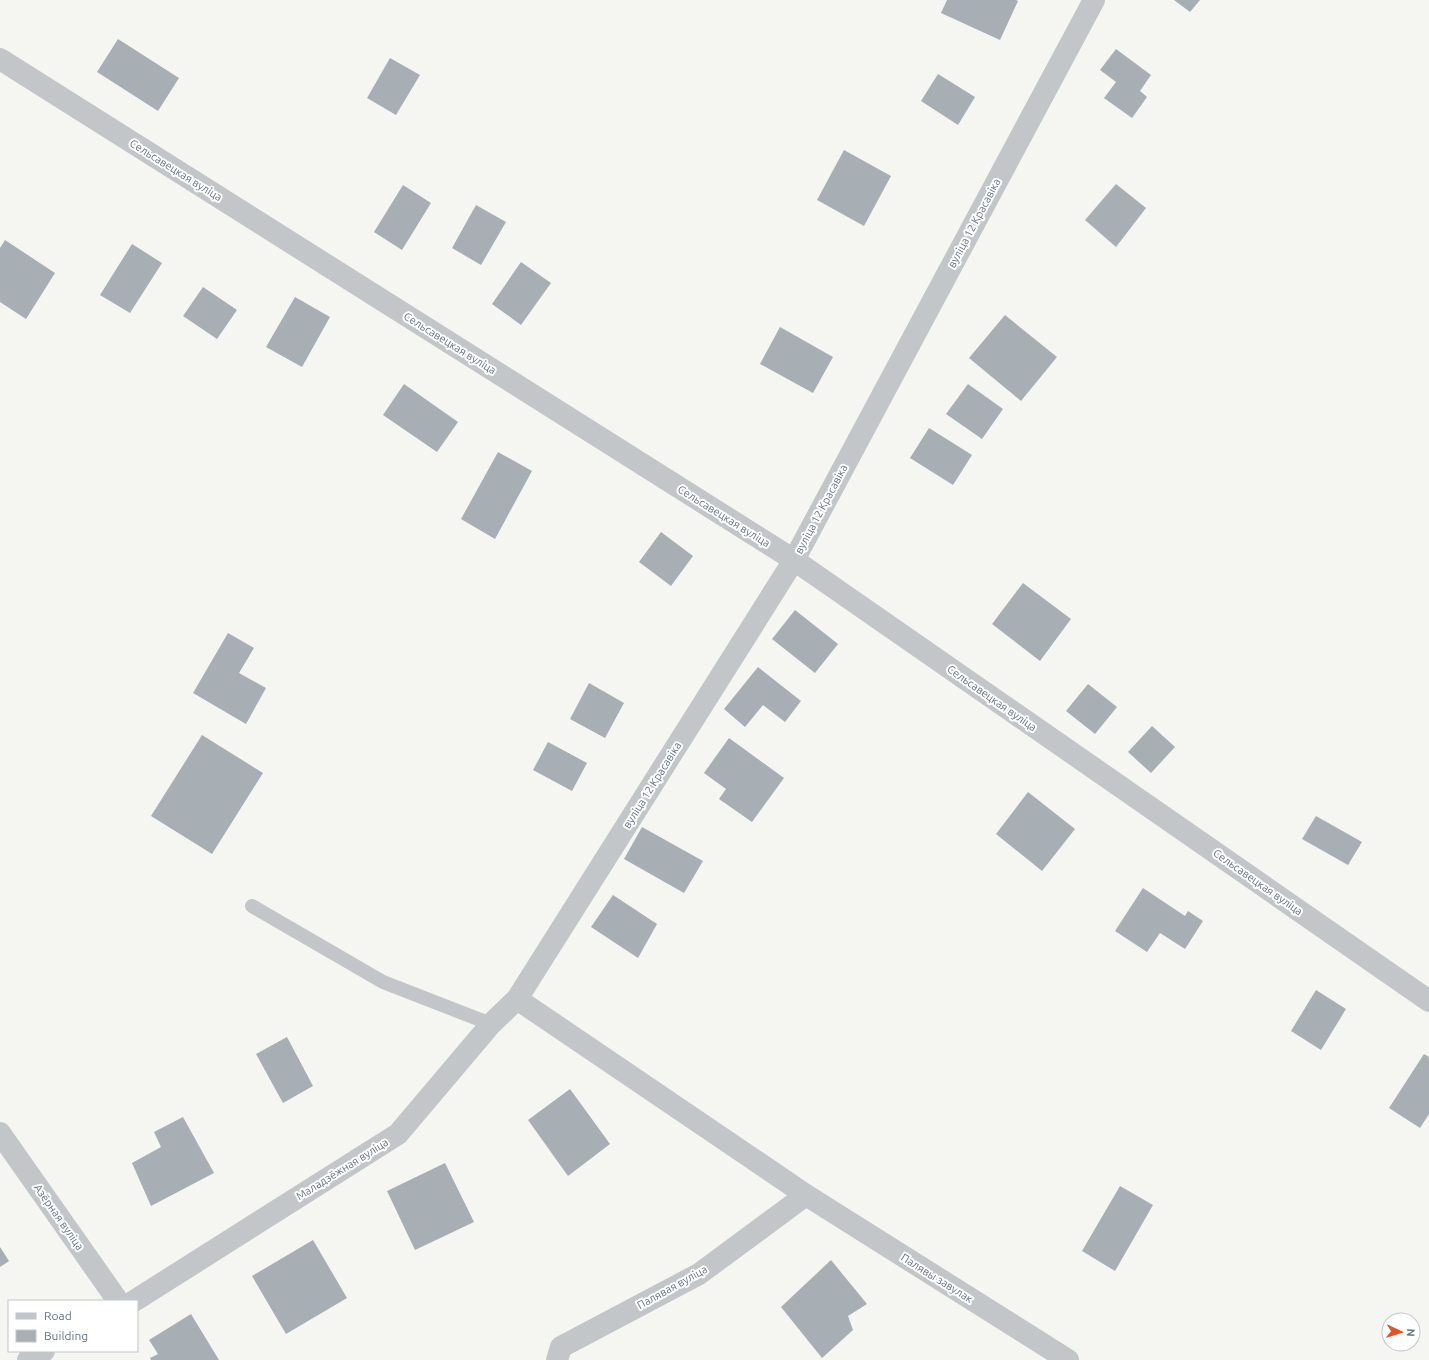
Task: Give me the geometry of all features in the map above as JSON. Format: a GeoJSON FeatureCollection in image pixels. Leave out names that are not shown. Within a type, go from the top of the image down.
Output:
{"type":"FeatureCollection","features":[{"type":"Feature","properties":{"kind":"street","name":"вуліца 12 Красавіка"},"geometry":{"type":"LineString","coordinates":[[517,998],[794,560],[1094,0]]}},
{"type":"Feature","properties":{"kind":"street","name":"Сельсавецкая вуліца"},"geometry":{"type":"LineString","coordinates":[[0,59],[794,560],[1429,1001]]}},
{"type":"Feature","properties":{"kind":"street","name":"Маладзёжная вуліца"},"geometry":{"type":"LineString","coordinates":[[136,1300],[398,1134],[491,1024],[517,998]]}},
{"type":"Feature","properties":{"kind":"street","name":"Палявы завулак"},"geometry":{"type":"LineString","coordinates":[[517,998],[806,1195],[1068,1360]]}},
{"type":"Feature","properties":{"kind":"street","name":"Азёрная вуліца"},"geometry":{"type":"LineString","coordinates":[[0,1132],[117,1300]]}},
{"type":"Feature","properties":{"kind":"street","name":"Палявая вуліца"},"geometry":{"type":"LineString","coordinates":[[557,1360],[561,1347],[699,1274],[806,1195]]}},
{"type":"Feature","properties":{"kind":"street"},"geometry":{"type":"LineString","coordinates":[[28,1360],[42,1352]]}},
{"type":"Feature","properties":{"kind":"lane"},"geometry":{"type":"LineString","coordinates":[[252,906],[383,982],[491,1024]]}},
{"type":"Feature","properties":{"kind":"building"},"geometry":{"type":"Polygon","coordinates":[[[947,0],[1018,1],[1000,40],[941,13],[947,0]]]}},
{"type":"Feature","properties":{"kind":"building"},"geometry":{"type":"Polygon","coordinates":[[[1174,0],[1200,0],[1190,12],[1174,0]]]}},
{"type":"Feature","properties":{"kind":"building"},"geometry":{"type":"Polygon","coordinates":[[[118,39],[179,78],[158,111],[97,72],[118,39]]]}},
{"type":"Feature","properties":{"kind":"building"},"geometry":{"type":"Polygon","coordinates":[[[1116,49],[1151,75],[1140,91],[1147,97],[1132,118],[1104,98],[1116,82],[1100,70],[1116,49]]]}},
{"type":"Feature","properties":{"kind":"building"},"geometry":{"type":"Polygon","coordinates":[[[390,58],[420,75],[396,115],[367,98],[390,58]]]}},
{"type":"Feature","properties":{"kind":"building"},"geometry":{"type":"Polygon","coordinates":[[[938,74],[975,97],[958,125],[921,101],[938,74]]]}},
{"type":"Feature","properties":{"kind":"building"},"geometry":{"type":"Polygon","coordinates":[[[844,150],[891,176],[864,226],[817,200],[844,150]]]}},
{"type":"Feature","properties":{"kind":"building"},"geometry":{"type":"Polygon","coordinates":[[[1116,184],[1146,208],[1116,247],[1085,220],[1116,184]]]}},
{"type":"Feature","properties":{"kind":"building"},"geometry":{"type":"Polygon","coordinates":[[[403,185],[431,203],[402,250],[374,232],[403,185]]]}},
{"type":"Feature","properties":{"kind":"building"},"geometry":{"type":"Polygon","coordinates":[[[476,205],[506,222],[481,265],[452,248],[476,205]]]}},
{"type":"Feature","properties":{"kind":"building"},"geometry":{"type":"Polygon","coordinates":[[[5,240],[55,273],[26,319],[0,302],[0,248],[5,240]]]}},
{"type":"Feature","properties":{"kind":"building"},"geometry":{"type":"Polygon","coordinates":[[[132,244],[162,263],[130,313],[100,295],[132,244]]]}},
{"type":"Feature","properties":{"kind":"building"},"geometry":{"type":"Polygon","coordinates":[[[521,262],[551,283],[521,325],[492,304],[521,262]]]}},
{"type":"Feature","properties":{"kind":"building"},"geometry":{"type":"Polygon","coordinates":[[[203,287],[237,310],[217,339],[183,316],[203,287]]]}},
{"type":"Feature","properties":{"kind":"building"},"geometry":{"type":"Polygon","coordinates":[[[295,297],[330,317],[302,367],[266,347],[295,297]]]}},
{"type":"Feature","properties":{"kind":"building"},"geometry":{"type":"Polygon","coordinates":[[[1005,315],[1057,357],[1021,401],[969,358],[1005,315]]]}},
{"type":"Feature","properties":{"kind":"building"},"geometry":{"type":"Polygon","coordinates":[[[780,327],[833,357],[813,393],[760,364],[780,327]]]}},
{"type":"Feature","properties":{"kind":"building"},"geometry":{"type":"Polygon","coordinates":[[[404,384],[458,422],[437,452],[383,415],[404,384]]]}},
{"type":"Feature","properties":{"kind":"building"},"geometry":{"type":"Polygon","coordinates":[[[968,384],[1003,409],[982,439],[946,414],[968,384]]]}},
{"type":"Feature","properties":{"kind":"building"},"geometry":{"type":"Polygon","coordinates":[[[929,428],[972,455],[953,485],[910,458],[929,428]]]}},
{"type":"Feature","properties":{"kind":"building"},"geometry":{"type":"Polygon","coordinates":[[[498,452],[532,471],[495,539],[461,519],[498,452]]]}},
{"type":"Feature","properties":{"kind":"building"},"geometry":{"type":"Polygon","coordinates":[[[661,532],[693,556],[671,586],[639,562],[661,532]]]}},
{"type":"Feature","properties":{"kind":"building"},"geometry":{"type":"Polygon","coordinates":[[[1023,583],[1071,619],[1040,661],[992,624],[1023,583]]]}},
{"type":"Feature","properties":{"kind":"building"},"geometry":{"type":"Polygon","coordinates":[[[795,610],[838,644],[815,673],[772,639],[795,610]]]}},
{"type":"Feature","properties":{"kind":"building"},"geometry":{"type":"Polygon","coordinates":[[[228,633],[254,648],[239,673],[266,688],[246,724],[193,693],[228,633]]]}},
{"type":"Feature","properties":{"kind":"building"},"geometry":{"type":"Polygon","coordinates":[[[758,667],[801,701],[785,722],[763,705],[745,727],[724,709],[758,667]]]}},
{"type":"Feature","properties":{"kind":"building"},"geometry":{"type":"Polygon","coordinates":[[[589,683],[624,703],[605,738],[570,719],[589,683]]]}},
{"type":"Feature","properties":{"kind":"building"},"geometry":{"type":"Polygon","coordinates":[[[1088,684],[1117,707],[1095,734],[1066,711],[1088,684]]]}},
{"type":"Feature","properties":{"kind":"building"},"geometry":{"type":"Polygon","coordinates":[[[1152,726],[1175,747],[1151,773],[1128,752],[1152,726]]]}},
{"type":"Feature","properties":{"kind":"building"},"geometry":{"type":"Polygon","coordinates":[[[202,735],[263,773],[212,854],[151,816],[202,735]]]}},
{"type":"Feature","properties":{"kind":"building"},"geometry":{"type":"Polygon","coordinates":[[[729,738],[784,778],[752,822],[719,799],[726,789],[704,773],[729,738]]]}},
{"type":"Feature","properties":{"kind":"building"},"geometry":{"type":"Polygon","coordinates":[[[548,742],[587,763],[572,791],[533,770],[548,742]]]}},
{"type":"Feature","properties":{"kind":"building"},"geometry":{"type":"Polygon","coordinates":[[[1028,792],[1075,829],[1042,871],[996,834],[1028,792]]]}},
{"type":"Feature","properties":{"kind":"building"},"geometry":{"type":"Polygon","coordinates":[[[1316,816],[1362,842],[1348,865],[1302,839],[1316,816]]]}},
{"type":"Feature","properties":{"kind":"building"},"geometry":{"type":"Polygon","coordinates":[[[642,827],[703,861],[684,893],[624,859],[642,827]]]}},
{"type":"Feature","properties":{"kind":"building"},"geometry":{"type":"Polygon","coordinates":[[[1143,888],[1185,916],[1188,911],[1203,921],[1185,949],[1160,933],[1147,952],[1115,931],[1143,888]]]}},
{"type":"Feature","properties":{"kind":"building"},"geometry":{"type":"Polygon","coordinates":[[[613,895],[657,924],[638,958],[591,927],[613,895]]]}},
{"type":"Feature","properties":{"kind":"building"},"geometry":{"type":"Polygon","coordinates":[[[1316,990],[1346,1009],[1321,1050],[1291,1031],[1316,990]]]}},
{"type":"Feature","properties":{"kind":"building"},"geometry":{"type":"Polygon","coordinates":[[[287,1037],[313,1086],[283,1103],[256,1054],[287,1037]]]}},
{"type":"Feature","properties":{"kind":"building"},"geometry":{"type":"Polygon","coordinates":[[[1424,1054],[1429,1057],[1429,1114],[1420,1128],[1389,1108],[1424,1054]]]}},
{"type":"Feature","properties":{"kind":"building"},"geometry":{"type":"Polygon","coordinates":[[[570,1089],[610,1144],[568,1176],[528,1120],[570,1089]]]}},
{"type":"Feature","properties":{"kind":"building"},"geometry":{"type":"Polygon","coordinates":[[[183,1117],[214,1173],[151,1206],[132,1163],[161,1147],[154,1132],[183,1117]]]}},
{"type":"Feature","properties":{"kind":"building"},"geometry":{"type":"Polygon","coordinates":[[[445,1163],[474,1222],[415,1250],[387,1191],[445,1163]]]}},
{"type":"Feature","properties":{"kind":"building"},"geometry":{"type":"Polygon","coordinates":[[[1120,1186],[1153,1205],[1115,1271],[1082,1251],[1120,1186]]]}},
{"type":"Feature","properties":{"kind":"building"},"geometry":{"type":"Polygon","coordinates":[[[313,1240],[347,1298],[286,1334],[252,1276],[313,1240]]]}},
{"type":"Feature","properties":{"kind":"building"},"geometry":{"type":"Polygon","coordinates":[[[0,1247],[9,1261],[0,1267],[0,1247]]]}},
{"type":"Feature","properties":{"kind":"building"},"geometry":{"type":"Polygon","coordinates":[[[831,1260],[867,1304],[848,1316],[853,1330],[822,1358],[781,1307],[831,1260]]]}},
{"type":"Feature","properties":{"kind":"building"},"geometry":{"type":"Polygon","coordinates":[[[191,1314],[219,1360],[151,1360],[150,1358],[158,1354],[149,1340],[191,1314]]]}}]}
